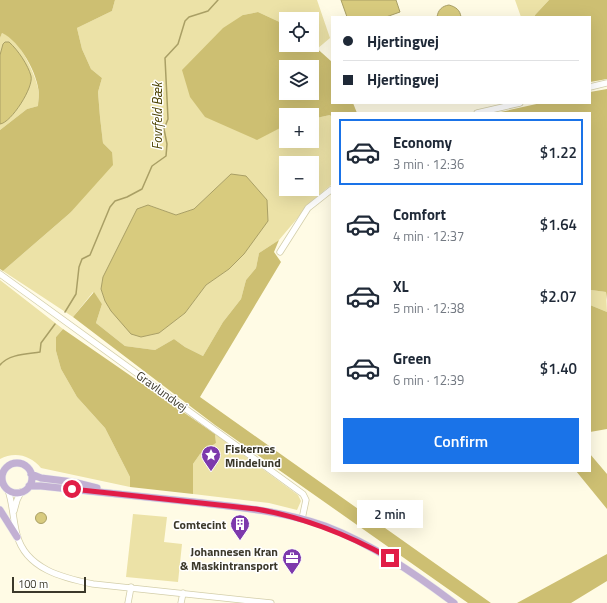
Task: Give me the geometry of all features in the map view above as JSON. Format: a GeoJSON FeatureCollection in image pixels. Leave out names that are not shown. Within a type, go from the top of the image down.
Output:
{"type":"FeatureCollection","features":[{"type":"Feature","properties":{"kind":"main road"},"geometry":{"type":"LineString","coordinates":[[17,463],[26,466],[31,474],[32,478],[29,486],[21,492],[12,492],[8,490],[1,482],[2,470],[17,463]]}},
{"type":"Feature","properties":{"kind":"main road"},"geometry":{"type":"LineString","coordinates":[[31,474],[41,478],[72,482],[118,494]]}},
{"type":"Feature","properties":{"kind":"main road"},"geometry":{"type":"LineString","coordinates":[[29,486],[41,486],[256,509],[302,519],[325,527],[378,551],[454,603]]}},
{"type":"Feature","properties":{"kind":"main road"},"geometry":{"type":"LineString","coordinates":[[0,510],[17,537]]}},
{"type":"Feature","properties":{"kind":"street"},"geometry":{"type":"LineString","coordinates":[[591,87],[607,83]]}},
{"type":"Feature","properties":{"kind":"street"},"geometry":{"type":"LineString","coordinates":[[481,112],[516,104]]}},
{"type":"Feature","properties":{"kind":"street"},"geometry":{"type":"LineString","coordinates":[[280,252],[308,208],[331,190]]}},
{"type":"Feature","properties":{"kind":"street","name":"Gravlundvej"},"geometry":{"type":"LineString","coordinates":[[0,274],[303,494],[306,500],[302,519]]}},
{"type":"Feature","properties":{"kind":"street"},"geometry":{"type":"LineString","coordinates":[[8,490],[17,537],[25,552],[44,569],[71,580],[93,584],[271,603]]}},
{"type":"Feature","properties":{"kind":"street"},"geometry":{"type":"LineString","coordinates":[[14,516],[17,500],[21,492]]}},
{"type":"Feature","properties":{"kind":"street"},"geometry":{"type":"LineString","coordinates":[[128,603],[131,587]]}},
{"type":"Feature","properties":{"kind":"street"},"geometry":{"type":"LineString","coordinates":[[181,603],[183,593]]}},
{"type":"Feature","properties":{"kind":"shaded area"},"geometry":{"type":"Polygon","coordinates":[[[0,0],[115,0],[112,11],[77,28],[82,49],[91,69],[102,78],[98,92],[103,143],[112,152],[113,165],[70,213],[3,271],[0,269],[0,130],[27,109],[38,106],[39,94],[32,68],[27,59],[9,37],[2,33],[0,38],[0,0]]]}},
{"type":"Feature","properties":{"kind":"shaded area"},"geometry":{"type":"Polygon","coordinates":[[[115,0],[317,0],[330,38],[319,47],[319,12],[279,12],[279,22],[258,12],[243,15],[257,139],[279,128],[279,148],[319,148],[319,117],[330,115],[331,185],[319,195],[319,156],[279,156],[279,196],[318,196],[279,240],[259,253],[256,268],[246,280],[241,299],[223,322],[203,356],[185,347],[174,339],[155,350],[125,346],[96,323],[102,304],[93,292],[73,317],[3,271],[70,213],[112,152],[103,143],[98,92],[102,78],[91,69],[82,49],[77,28],[112,11],[115,0]],[[231,174],[194,209],[176,215],[149,205],[103,278],[101,289],[105,301],[141,337],[159,333],[185,313],[206,285],[229,269],[231,174]]]}},
{"type":"Feature","properties":{"kind":"shaded area"},"geometry":{"type":"Polygon","coordinates":[[[341,0],[396,0],[400,12],[389,16],[347,16],[341,0]]]}},
{"type":"Feature","properties":{"kind":"shaded area"},"geometry":{"type":"Polygon","coordinates":[[[515,0],[549,0],[535,16],[521,16],[515,0]]]}},
{"type":"Feature","properties":{"kind":"shaded area"},"geometry":{"type":"Polygon","coordinates":[[[549,0],[607,0],[607,79],[591,82],[591,16],[535,15],[549,0]]]}},
{"type":"Feature","properties":{"kind":"shaded area"},"geometry":{"type":"Polygon","coordinates":[[[449,5],[454,7],[460,12],[461,16],[437,16],[438,12],[444,6],[449,5]]]}},
{"type":"Feature","properties":{"kind":"shaded area"},"geometry":{"type":"Polygon","coordinates":[[[258,12],[279,22],[279,52],[319,52],[319,50],[331,61],[331,104],[353,104],[357,112],[331,112],[331,116],[330,115],[319,117],[319,108],[279,108],[279,129],[257,140],[205,117],[190,97],[182,70],[223,28],[243,15],[258,12]]]}},
{"type":"Feature","properties":{"kind":"shaded area"},"geometry":{"type":"Polygon","coordinates":[[[2,33],[15,41],[29,63],[36,80],[39,94],[38,106],[27,109],[0,130],[0,38],[2,33]]]}},
{"type":"Feature","properties":{"kind":"shaded area"},"geometry":{"type":"Polygon","coordinates":[[[5,42],[9,42],[16,49],[28,67],[31,81],[21,104],[10,118],[0,124],[0,55],[5,42]]]}},
{"type":"Feature","properties":{"kind":"shaded area"},"geometry":{"type":"Polygon","coordinates":[[[607,89],[607,300],[606,292],[591,290],[591,112],[500,112],[536,104],[591,104],[591,92],[607,89]]]}},
{"type":"Feature","properties":{"kind":"shaded area"},"geometry":{"type":"Polygon","coordinates":[[[231,174],[246,176],[267,200],[268,221],[244,254],[229,269],[206,285],[185,313],[159,333],[141,337],[131,334],[111,311],[105,301],[101,289],[103,277],[137,209],[148,205],[176,215],[194,209],[231,174]]]}},
{"type":"Feature","properties":{"kind":"shaded area"},"geometry":{"type":"Polygon","coordinates":[[[279,240],[274,252],[281,262],[200,397],[491,603],[468,603],[215,425],[73,317],[94,292],[102,304],[96,323],[125,346],[155,350],[174,339],[185,347],[203,356],[223,322],[241,299],[246,280],[256,268],[259,253],[279,240]]]}},
{"type":"Feature","properties":{"kind":"shaded area"},"geometry":{"type":"Polygon","coordinates":[[[0,280],[63,329],[56,337],[56,351],[61,369],[77,397],[105,428],[130,477],[130,487],[41,468],[27,457],[11,455],[0,459],[0,280]]]}},
{"type":"Feature","properties":{"kind":"shaded area"},"geometry":{"type":"Polygon","coordinates":[[[591,290],[606,292],[607,312],[591,305],[591,290]]]}},
{"type":"Feature","properties":{"kind":"shaded area"},"geometry":{"type":"Polygon","coordinates":[[[591,305],[607,312],[607,429],[591,432],[591,305]]]}},
{"type":"Feature","properties":{"kind":"shaded area"},"geometry":{"type":"Polygon","coordinates":[[[63,329],[215,434],[216,443],[200,454],[193,464],[193,494],[130,487],[130,477],[105,428],[77,397],[61,369],[56,351],[56,337],[63,329]]]}},
{"type":"Feature","properties":{"kind":"shaded area"},"geometry":{"type":"Polygon","coordinates":[[[215,434],[298,495],[301,501],[297,510],[269,503],[193,494],[193,464],[200,454],[216,443],[215,434]]]}},
{"type":"Feature","properties":{"kind":"shaded area"},"geometry":{"type":"Polygon","coordinates":[[[591,455],[607,474],[607,509],[577,472],[591,472],[591,455]]]}},
{"type":"Feature","properties":{"kind":"shaded area"},"geometry":{"type":"Polygon","coordinates":[[[39,513],[43,513],[45,514],[45,522],[39,523],[36,520],[36,516],[39,513]]]}},
{"type":"Feature","properties":{"kind":"shaded area"},"geometry":{"type":"Polygon","coordinates":[[[133,514],[167,517],[164,542],[182,544],[178,582],[126,577],[133,514]]]}},
{"type":"Feature","properties":{"kind":"shaded area"},"geometry":{"type":"Polygon","coordinates":[[[607,554],[607,581],[571,603],[517,603],[607,554]]]}},
{"type":"Feature","properties":{"kind":"waterway","name":"Fovrfeld Bæk"},"geometry":{"type":"LineString","coordinates":[[65,312],[76,294],[79,267],[82,259],[90,255],[110,207],[115,201],[127,197],[142,189],[152,166],[166,156],[167,144],[164,129],[168,119],[165,58],[178,44],[185,21],[189,17],[208,11],[218,0]]}},
{"type":"Feature","properties":{"kind":"waterway","name":"Fovrfeld Bæk"},"geometry":{"type":"LineString","coordinates":[[0,365],[4,361],[13,357],[40,352],[41,343],[55,324]]}},
{"type":"Feature","properties":{"kind":"place","name":"Fiskernes Mindelund"},"geometry":{"type":"Point","coordinates":[211,472]}},
{"type":"Feature","properties":{"kind":"place","name":"Comtecint"},"geometry":{"type":"Point","coordinates":[240,541]}},
{"type":"Feature","properties":{"kind":"place","name":"Johannesen Kran & Maskintransport"},"geometry":{"type":"Point","coordinates":[292,575]}},
{"type":"Feature","properties":{"kind":"route"},"geometry":{"type":"LineString","coordinates":[[72,489],[256,509],[286,515],[325,527],[371,547],[390,558]]}}]}
